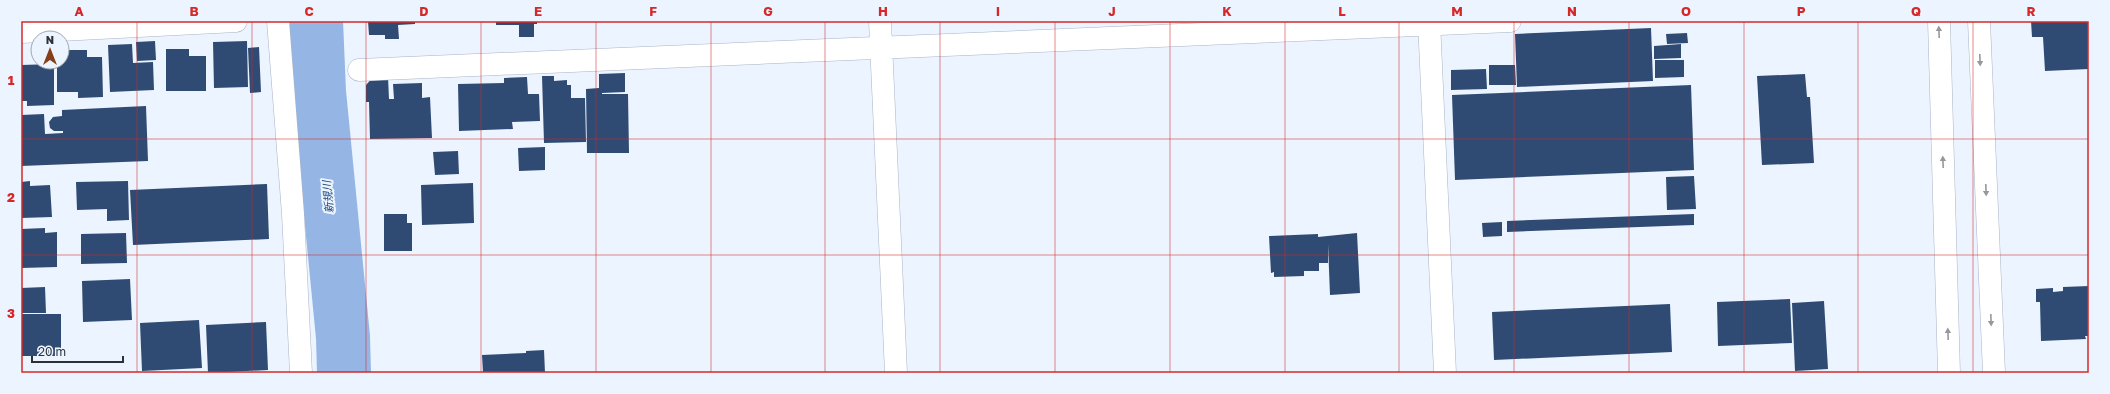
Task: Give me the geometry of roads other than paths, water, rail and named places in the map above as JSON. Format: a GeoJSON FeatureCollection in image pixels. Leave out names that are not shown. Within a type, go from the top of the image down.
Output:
{"type":"FeatureCollection","features":[{"type":"Feature","properties":{"kind":"street"},"geometry":{"type":"LineString","coordinates":[[21,32],[236,21]]}},
{"type":"Feature","properties":{"kind":"street"},"geometry":{"type":"LineString","coordinates":[[278,21],[293,214],[301,373]]}},
{"type":"Feature","properties":{"kind":"street"},"geometry":{"type":"LineString","coordinates":[[880,21],[896,373]]}},
{"type":"Feature","properties":{"kind":"street"},"geometry":{"type":"LineString","coordinates":[[359,70],[881,49],[1429,23],[1510,21]]}},
{"type":"Feature","properties":{"kind":"street"},"geometry":{"type":"LineString","coordinates":[[1939,21],[1949,373]]}},
{"type":"Feature","properties":{"kind":"street"},"geometry":{"type":"LineString","coordinates":[[1979,21],[1994,373]]}},
{"type":"Feature","properties":{"kind":"street"},"geometry":{"type":"LineString","coordinates":[[1429,23],[1445,373]]}},
{"type":"Feature","properties":{"kind":"waterway","name":"新規川"},"geometry":{"type":"LineString","coordinates":[[316,21],[319,92],[343,337],[344,373]]}}]}
